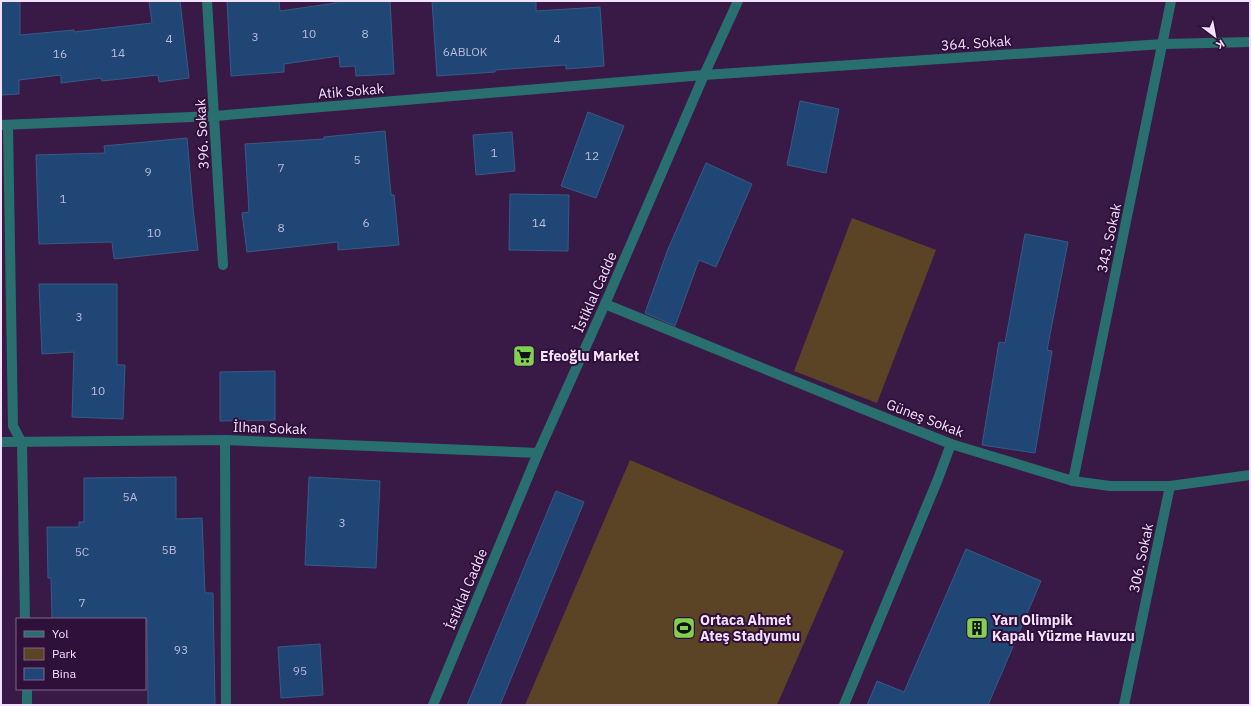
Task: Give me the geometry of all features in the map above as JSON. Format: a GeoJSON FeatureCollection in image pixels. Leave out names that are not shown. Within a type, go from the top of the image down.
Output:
{"type":"FeatureCollection","features":[{"type":"Feature","properties":{"kind":"street","name":"396. Sokak"},"geometry":{"type":"LineString","coordinates":[[207,1],[223,265]]}},
{"type":"Feature","properties":{"kind":"street","name":"İstiklal Cadde"},"geometry":{"type":"LineString","coordinates":[[433,705],[538,453],[738,1]]}},
{"type":"Feature","properties":{"kind":"street","name":"343. Sokak"},"geometry":{"type":"LineString","coordinates":[[1073,481],[1171,1]]}},
{"type":"Feature","properties":{"kind":"street","name":"364. Sokak"},"geometry":{"type":"LineString","coordinates":[[704,75],[1163,44],[1250,42]]}},
{"type":"Feature","properties":{"kind":"street","name":"Atik Sokak"},"geometry":{"type":"LineString","coordinates":[[5,125],[215,116],[704,75]]}},
{"type":"Feature","properties":{"kind":"street"},"geometry":{"type":"LineString","coordinates":[[5,125],[13,426],[22,443],[25,618]]}},
{"type":"Feature","properties":{"kind":"street","name":"Güneş Sokak"},"geometry":{"type":"LineString","coordinates":[[605,304],[951,444],[1073,481],[1110,486],[1170,486],[1250,475]]}},
{"type":"Feature","properties":{"kind":"street"},"geometry":{"type":"LineString","coordinates":[[225,440],[226,705]]}},
{"type":"Feature","properties":{"kind":"street","name":"İlhan Sokak"},"geometry":{"type":"LineString","coordinates":[[1,442],[225,440],[538,453]]}},
{"type":"Feature","properties":{"kind":"street"},"geometry":{"type":"LineString","coordinates":[[844,705],[951,444]]}},
{"type":"Feature","properties":{"kind":"street","name":"306. Sokak"},"geometry":{"type":"LineString","coordinates":[[1124,705],[1170,486]]}},
{"type":"Feature","properties":{"kind":"street"},"geometry":{"type":"LineString","coordinates":[[27,690],[27,705]]}},
{"type":"Feature","properties":{"kind":"green space"},"geometry":{"type":"Polygon","coordinates":[[[852,218],[936,250],[877,403],[794,371],[852,218]]]}},
{"type":"Feature","properties":{"kind":"green space","name":"Ortaca Ahmet Ateş Stadyumu"},"geometry":{"type":"Polygon","coordinates":[[[630,460],[844,551],[777,705],[525,705],[630,460]]]}},
{"type":"Feature","properties":{"kind":"building"},"geometry":{"type":"Polygon","coordinates":[[[1,1],[20,1],[20,35],[74,30],[74,32],[152,23],[149,1],[180,1],[189,78],[159,82],[158,75],[102,81],[101,78],[61,83],[61,75],[19,80],[19,94],[1,95],[1,1]]]}},
{"type":"Feature","properties":{"kind":"building"},"geometry":{"type":"Polygon","coordinates":[[[227,1],[279,1],[280,11],[336,3],[336,1],[390,1],[394,74],[356,76],[355,66],[340,67],[339,56],[284,64],[284,72],[231,76],[227,1]]]}},
{"type":"Feature","properties":{"kind":"building"},"geometry":{"type":"Polygon","coordinates":[[[432,1],[536,1],[536,11],[600,7],[604,66],[566,69],[566,65],[437,76],[432,1]]]}},
{"type":"Feature","properties":{"kind":"building"},"geometry":{"type":"Polygon","coordinates":[[[800,101],[839,109],[826,173],[787,165],[800,101]]]}},
{"type":"Feature","properties":{"kind":"building"},"geometry":{"type":"Polygon","coordinates":[[[588,112],[624,126],[596,198],[561,186],[588,112]]]}},
{"type":"Feature","properties":{"kind":"building"},"geometry":{"type":"Polygon","coordinates":[[[385,131],[391,195],[394,195],[399,245],[338,250],[338,242],[247,252],[242,213],[249,212],[245,144],[324,139],[324,137],[385,131]]]}},
{"type":"Feature","properties":{"kind":"building"},"geometry":{"type":"Polygon","coordinates":[[[512,132],[515,171],[476,175],[473,135],[512,132]]]}},
{"type":"Feature","properties":{"kind":"building"},"geometry":{"type":"Polygon","coordinates":[[[187,138],[198,250],[114,259],[112,242],[39,244],[36,155],[105,153],[104,146],[187,138]]]}},
{"type":"Feature","properties":{"kind":"building"},"geometry":{"type":"Polygon","coordinates":[[[706,163],[752,184],[716,267],[699,260],[675,326],[645,313],[668,249],[706,163]]]}},
{"type":"Feature","properties":{"kind":"building"},"geometry":{"type":"Polygon","coordinates":[[[510,194],[569,195],[568,251],[509,250],[510,194]]]}},
{"type":"Feature","properties":{"kind":"building"},"geometry":{"type":"Polygon","coordinates":[[[1025,234],[1068,242],[1047,350],[1052,351],[1035,453],[982,445],[999,342],[1005,343],[1025,234]]]}},
{"type":"Feature","properties":{"kind":"building"},"geometry":{"type":"Polygon","coordinates":[[[39,284],[117,284],[117,365],[125,365],[123,419],[72,417],[74,352],[42,354],[39,284]]]}},
{"type":"Feature","properties":{"kind":"building"},"geometry":{"type":"Polygon","coordinates":[[[275,371],[275,420],[220,421],[220,372],[275,371]]]}},
{"type":"Feature","properties":{"kind":"building"},"geometry":{"type":"Polygon","coordinates":[[[176,477],[176,519],[202,518],[205,593],[213,593],[215,705],[148,705],[146,618],[52,618],[51,578],[48,578],[47,527],[79,527],[79,522],[84,522],[84,478],[176,477]]]}},
{"type":"Feature","properties":{"kind":"building"},"geometry":{"type":"Polygon","coordinates":[[[309,477],[380,481],[376,568],[305,565],[309,477]]]}},
{"type":"Feature","properties":{"kind":"building"},"geometry":{"type":"Polygon","coordinates":[[[556,491],[584,502],[500,705],[467,705],[556,491]]]}},
{"type":"Feature","properties":{"kind":"building","name":"Yarı Olimpik Kapalı Yüzme Havuzu"},"geometry":{"type":"Polygon","coordinates":[[[966,549],[1041,581],[988,705],[867,705],[877,681],[904,692],[966,549]]]}},
{"type":"Feature","properties":{"kind":"building"},"geometry":{"type":"Polygon","coordinates":[[[320,644],[323,695],[281,698],[278,647],[320,644]]]}},
{"type":"Feature","properties":{"kind":"place","name":"Efeoğlu Market"},"geometry":{"type":"Point","coordinates":[524,356]}},
{"type":"Feature","properties":{"kind":"place","name":"Ortaca Ahmet Ateş Stadyumu"},"geometry":{"type":"Point","coordinates":[684,628]}},
{"type":"Feature","properties":{"kind":"place","name":"Yarı Olimpik Kapalı Yüzme Havuzu"},"geometry":{"type":"Point","coordinates":[977,628]}}]}
